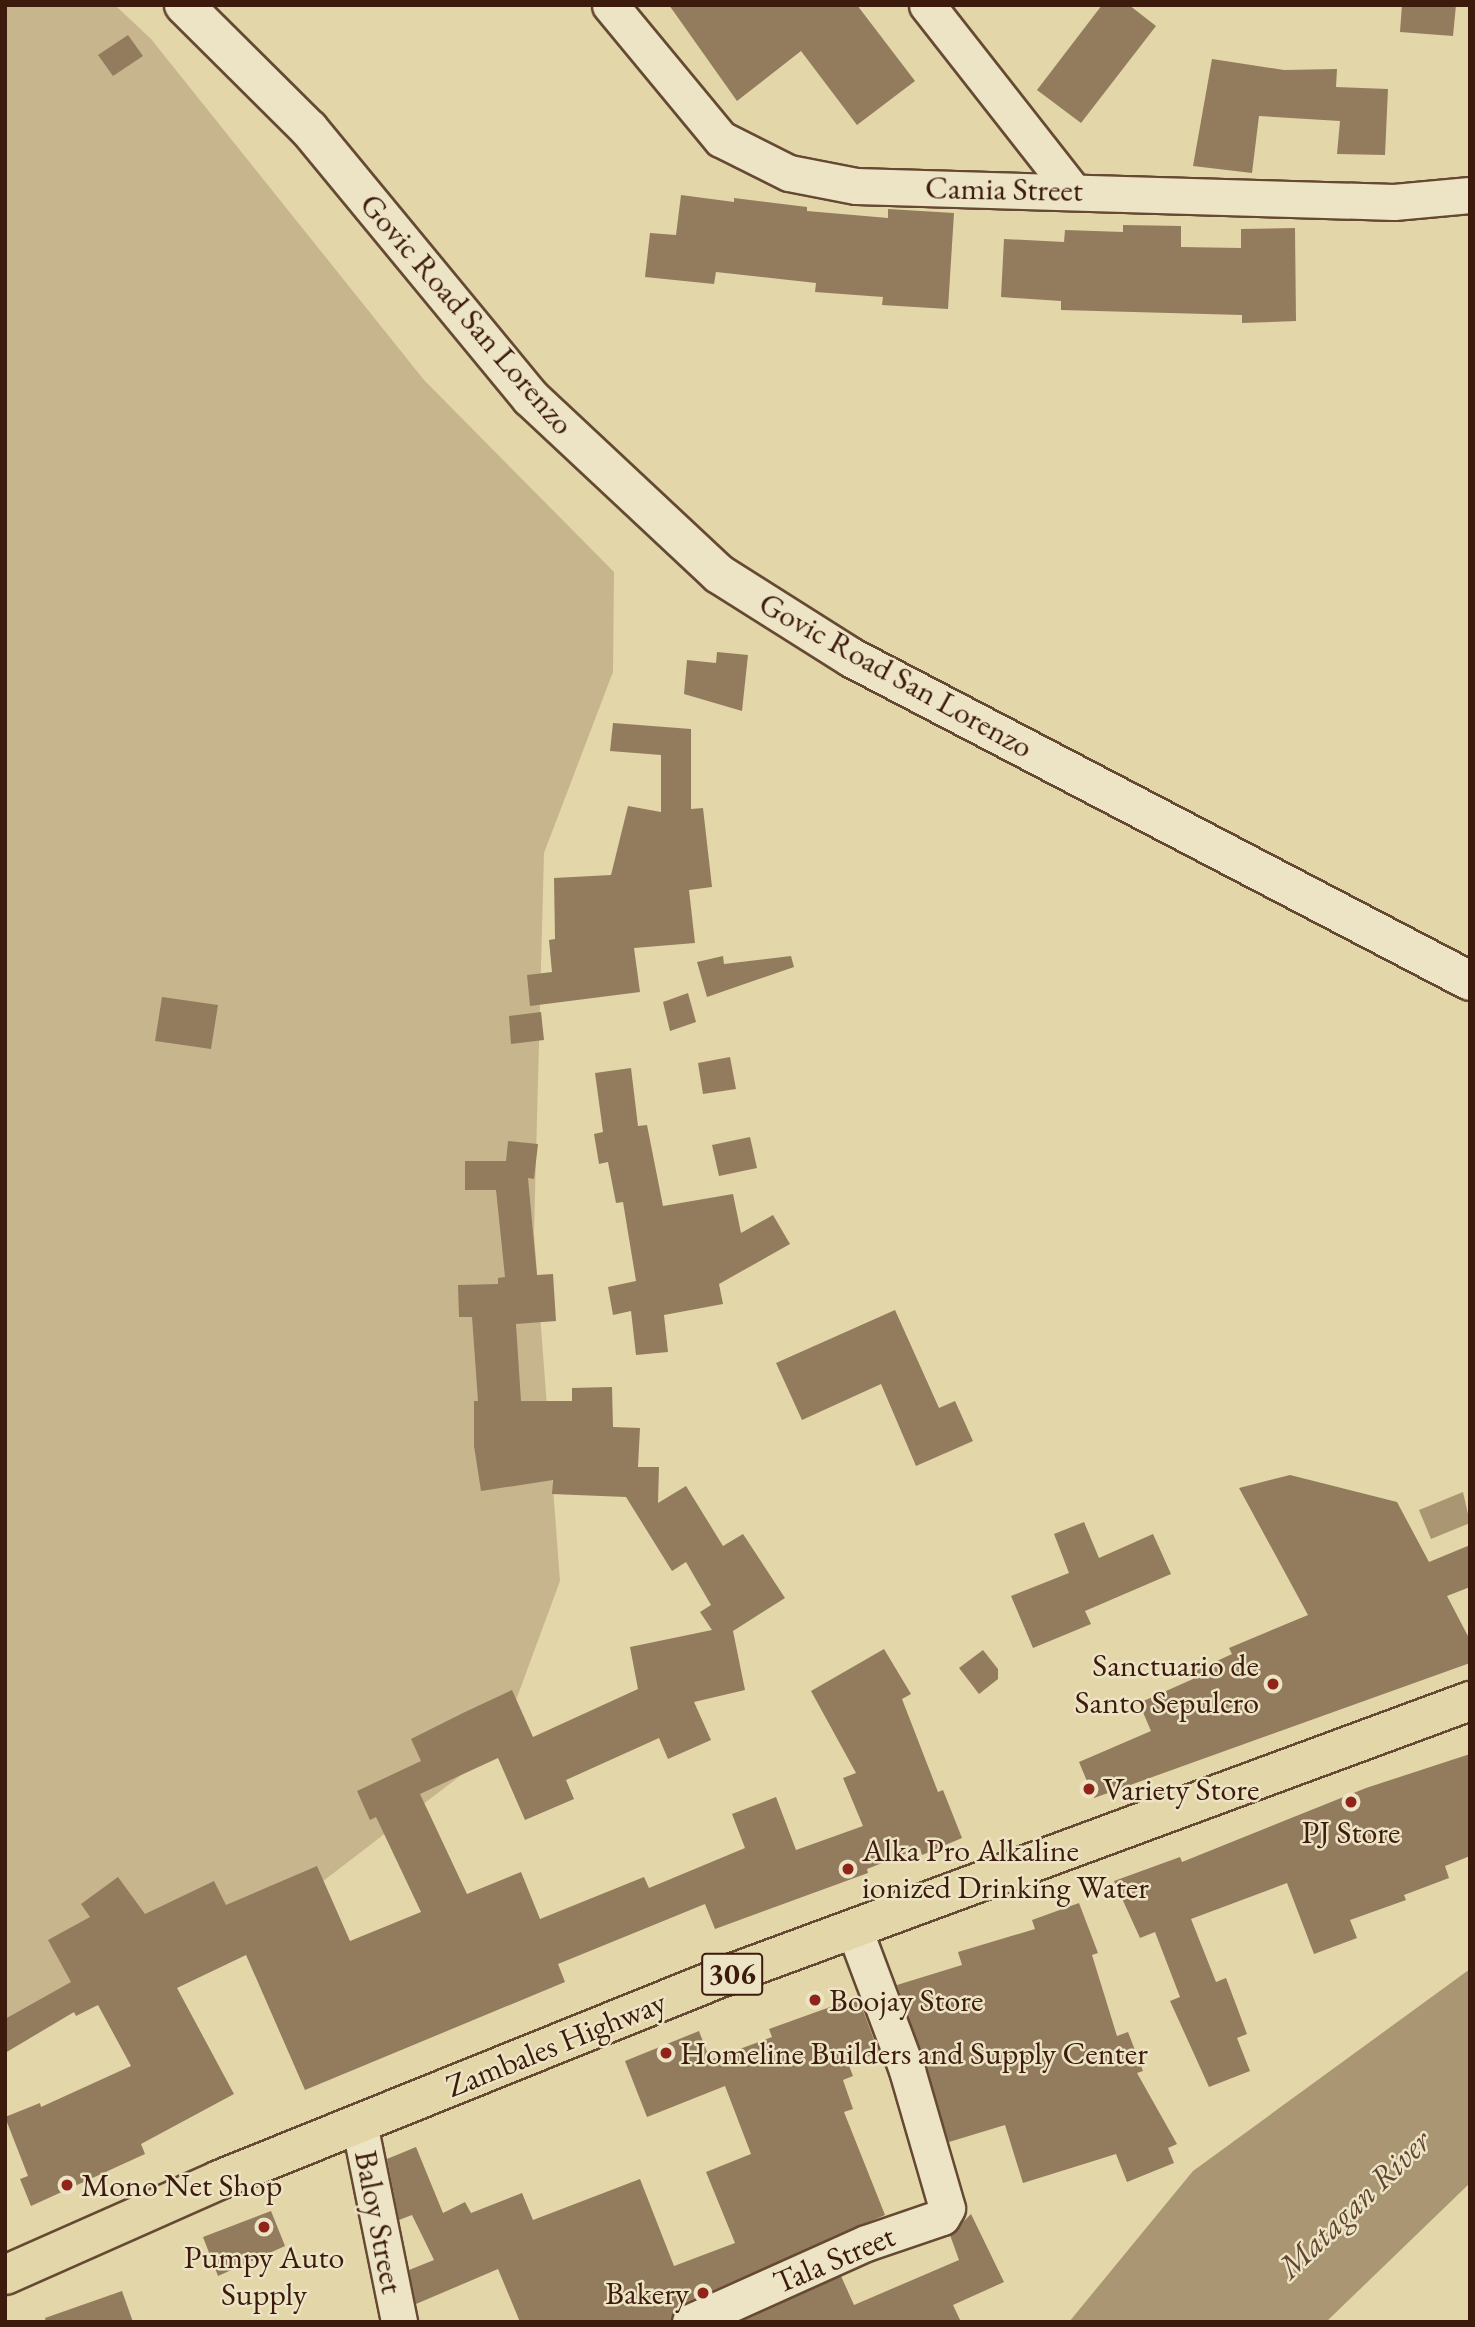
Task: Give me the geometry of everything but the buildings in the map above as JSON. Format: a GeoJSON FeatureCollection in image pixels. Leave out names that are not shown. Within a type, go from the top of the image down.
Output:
{"type":"FeatureCollection","features":[{"type":"Feature","properties":{"kind":"main road","name":"Govic Road San Lorenzo"},"geometry":{"type":"LineString","coordinates":[[184,5],[309,129],[531,398],[719,575],[852,658],[1470,981]]}},
{"type":"Feature","properties":{"kind":"main road","name":"Zambales Highway"},"geometry":{"type":"LineString","coordinates":[[5,2275],[359,2123],[854,1929],[1470,1701]]}},
{"type":"Feature","properties":{"kind":"street","name":"Camia Street"},"geometry":{"type":"LineString","coordinates":[[611,5],[721,139],[789,173],[856,186],[1394,202],[1470,195]]}},
{"type":"Feature","properties":{"kind":"street"},"geometry":{"type":"LineString","coordinates":[[927,5],[1073,191]]}},
{"type":"Feature","properties":{"kind":"street","name":"Tala Street"},"geometry":{"type":"LineString","coordinates":[[690,2322],[866,2243],[942,2217],[948,2199],[907,2070],[854,1929]]}},
{"type":"Feature","properties":{"kind":"street","name":"Baloy Street"},"geometry":{"type":"LineString","coordinates":[[359,2123],[399,2322]]}},
{"type":"Feature","properties":{"kind":"shaded area"},"geometry":{"type":"Polygon","coordinates":[[[5,5],[115,5],[151,39],[424,380],[614,572],[613,672],[544,853],[534,1233],[560,1581],[499,1746],[292,1905],[5,2046],[5,5]]]}},
{"type":"Feature","properties":{"kind":"water"},"geometry":{"type":"Polygon","coordinates":[[[1463,1492],[1470,1523],[1431,1539],[1419,1510],[1463,1492]]]}},
{"type":"Feature","properties":{"kind":"water","name":"Matagan River"},"geometry":{"type":"Polygon","coordinates":[[[1470,1969],[1470,2183],[1326,2322],[1069,2322],[1193,2171],[1470,1969]]]}},
{"type":"Feature","properties":{"kind":"place","name":"Sanctuario de Santo Sepulcro"},"geometry":{"type":"Point","coordinates":[1273,1684]}},
{"type":"Feature","properties":{"kind":"place","name":"Variety Store"},"geometry":{"type":"Point","coordinates":[1089,1789]}},
{"type":"Feature","properties":{"kind":"place","name":"PJ Store"},"geometry":{"type":"Point","coordinates":[1351,1802]}},
{"type":"Feature","properties":{"kind":"place","name":"Alka Pro Alkaline ionized Drinking Water"},"geometry":{"type":"Point","coordinates":[848,1869]}},
{"type":"Feature","properties":{"kind":"place","name":"Boojay Store"},"geometry":{"type":"Point","coordinates":[815,2000]}},
{"type":"Feature","properties":{"kind":"place","name":"Homeline Builders and Supply Center"},"geometry":{"type":"Point","coordinates":[666,2053]}},
{"type":"Feature","properties":{"kind":"place","name":"Mono Net Shop"},"geometry":{"type":"Point","coordinates":[67,2185]}},
{"type":"Feature","properties":{"kind":"place","name":"Pumpy Auto Supply"},"geometry":{"type":"Point","coordinates":[264,2227]}},
{"type":"Feature","properties":{"kind":"place","name":"Bakery"},"geometry":{"type":"Point","coordinates":[703,2293]}}]}
